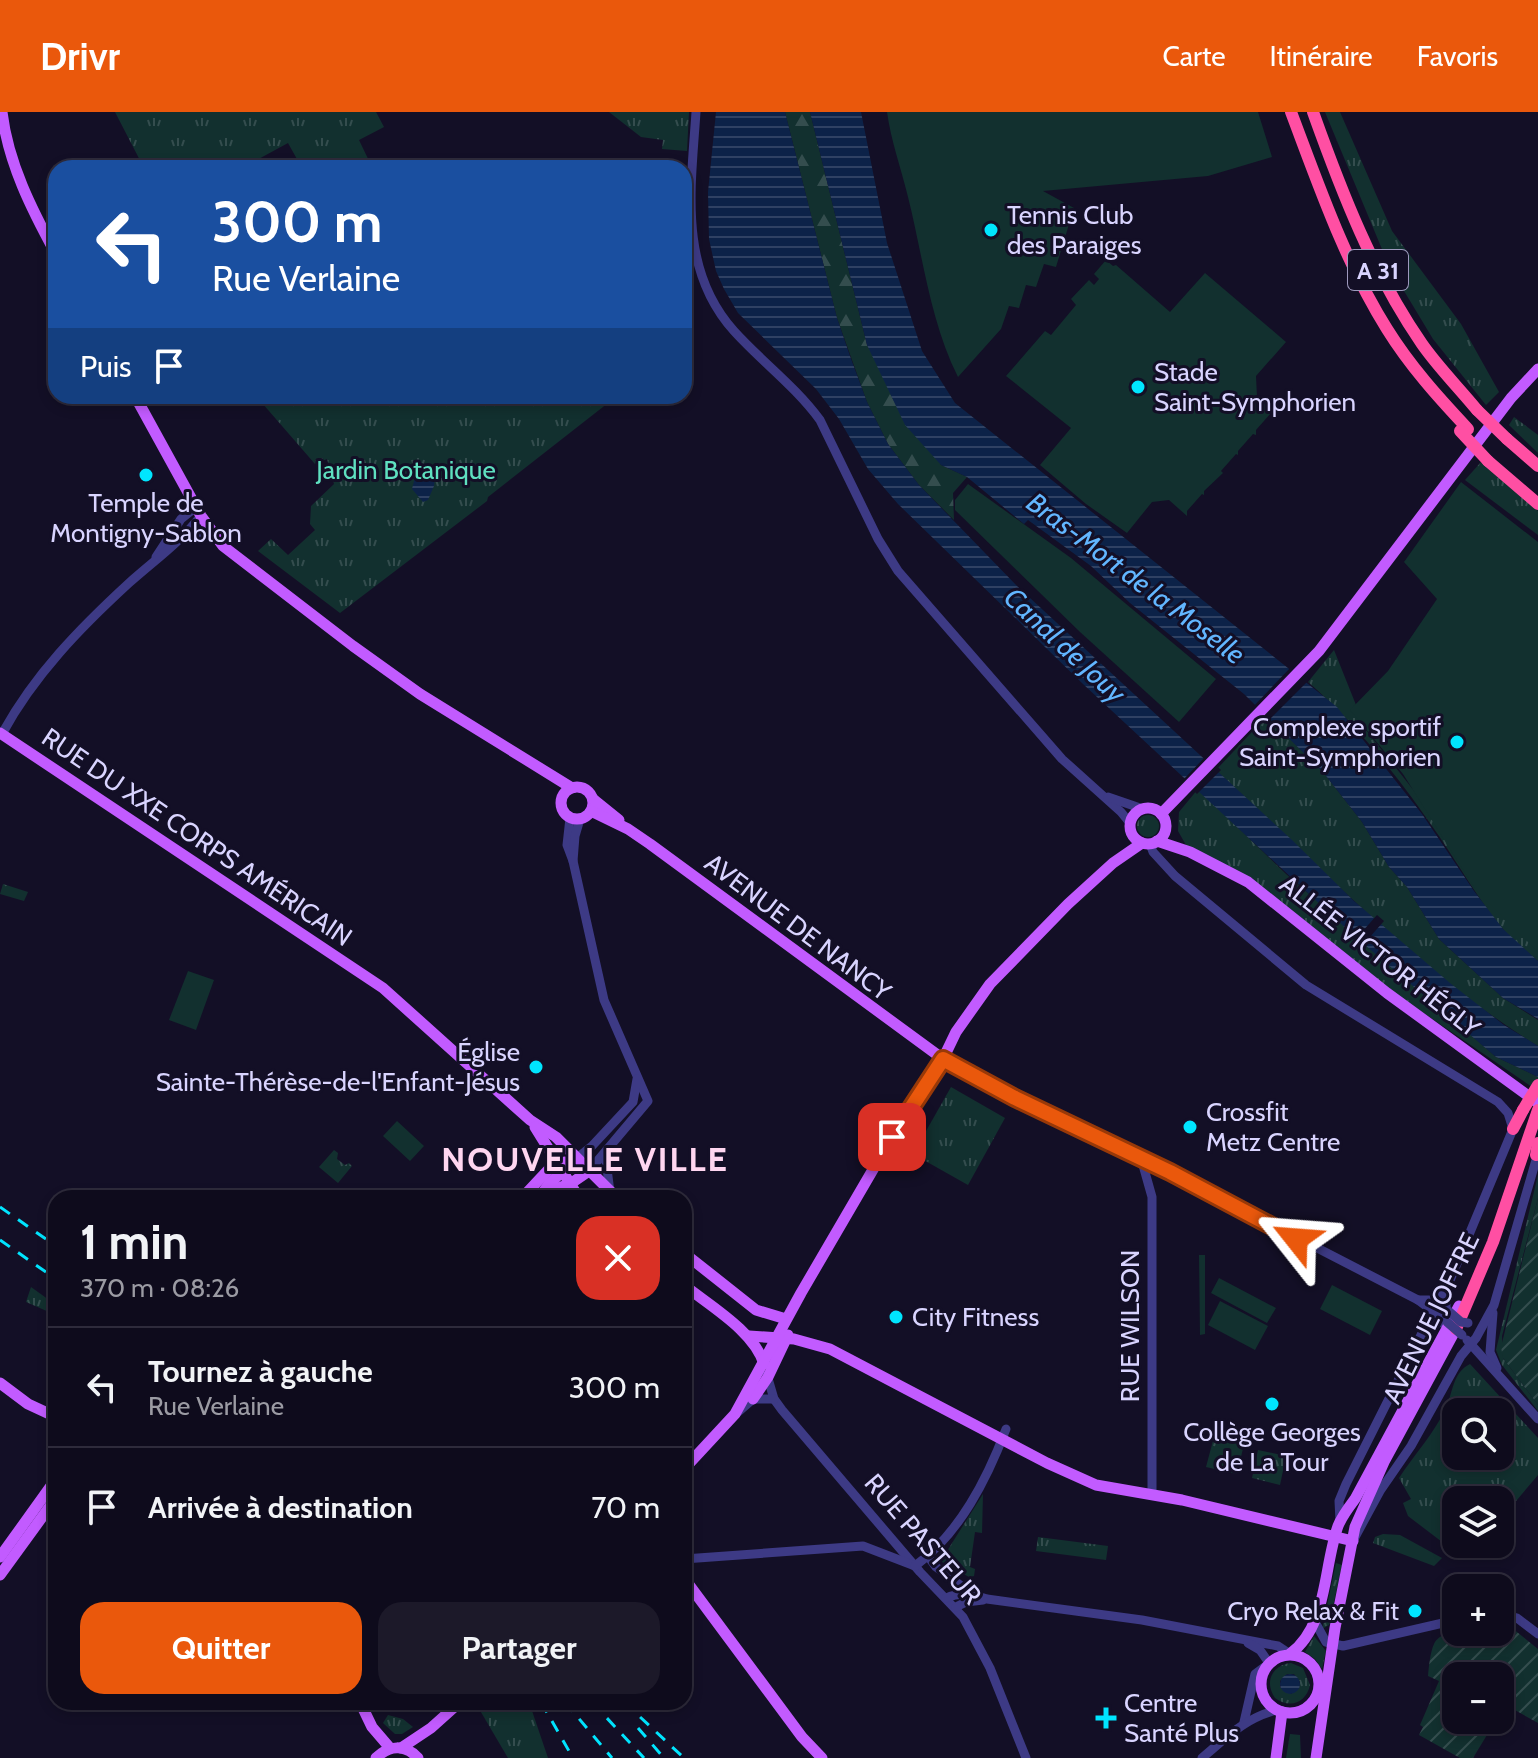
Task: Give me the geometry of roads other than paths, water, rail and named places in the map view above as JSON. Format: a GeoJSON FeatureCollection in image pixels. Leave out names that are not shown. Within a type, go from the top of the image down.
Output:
{"type":"FeatureCollection","features":[{"type":"Feature","properties":{"kind":"highway","name":"A 31"},"geometry":{"type":"LineString","coordinates":[[1291,112],[1349,259],[1387,329],[1427,385],[1430,397],[1491,458]]}},
{"type":"Feature","properties":{"kind":"highway","name":"A 31"},"geometry":{"type":"LineString","coordinates":[[1313,112],[1335,174],[1370,255],[1423,346],[1477,410],[1538,466]]}},
{"type":"Feature","properties":{"kind":"highway"},"geometry":{"type":"LineString","coordinates":[[1491,458],[1538,493]]}},
{"type":"Feature","properties":{"kind":"highway"},"geometry":{"type":"LineString","coordinates":[[1491,458],[1538,504]]}},
{"type":"Feature","properties":{"kind":"highway"},"geometry":{"type":"LineString","coordinates":[[1513,1129],[1534,1108],[1538,1085]]}},
{"type":"Feature","properties":{"kind":"highway","name":"AVENUE JOFFRE"},"geometry":{"type":"LineString","coordinates":[[1451,1318],[1488,1237],[1534,1108]]}},
{"type":"Feature","properties":{"kind":"highway","name":"AVENUE JOFFRE"},"geometry":{"type":"LineString","coordinates":[[1451,1318],[1493,1242],[1534,1108]]}},
{"type":"Feature","properties":{"kind":"main road"},"geometry":{"type":"LineString","coordinates":[[2,112],[11,153],[27,199],[48,239]]}},
{"type":"Feature","properties":{"kind":"main road"},"geometry":{"type":"LineString","coordinates":[[1161,814],[1309,662],[1511,398],[1538,369]]}},
{"type":"Feature","properties":{"kind":"main road"},"geometry":{"type":"LineString","coordinates":[[139,404],[212,534],[244,563],[422,696],[537,768],[572,788],[583,788],[592,805],[575,819],[562,810],[565,792],[572,788]]}},
{"type":"Feature","properties":{"kind":"main road","name":"RUE DU XXE CORPS AMÉRICAIN"},"geometry":{"type":"LineString","coordinates":[[1,735],[369,979],[457,1052],[530,1120]]}},
{"type":"Feature","properties":{"kind":"main road"},"geometry":{"type":"LineString","coordinates":[[537,768],[562,799]]}},
{"type":"Feature","properties":{"kind":"main road","name":"AVENUE DE NANCY"},"geometry":{"type":"LineString","coordinates":[[592,805],[613,814],[628,829],[943,1059]]}},
{"type":"Feature","properties":{"kind":"main road"},"geometry":{"type":"LineString","coordinates":[[753,1399],[768,1377],[786,1319],[892,1137],[943,1059],[956,1032],[990,984],[1044,927],[1113,863],[1150,843],[1166,828],[1161,814],[1153,809],[1143,809],[1133,815],[1131,828],[1113,863]]}},
{"type":"Feature","properties":{"kind":"main road"},"geometry":{"type":"LineString","coordinates":[[1131,828],[1150,843]]}},
{"type":"Feature","properties":{"kind":"main road","name":"ALLÉE VICTOR HÉGLY"},"geometry":{"type":"LineString","coordinates":[[1166,828],[1190,852]]}},
{"type":"Feature","properties":{"kind":"main road","name":"ALLÉE VICTOR HÉGLY"},"geometry":{"type":"LineString","coordinates":[[1150,843],[1190,852],[1248,882],[1534,1108]]}},
{"type":"Feature","properties":{"kind":"main road"},"geometry":{"type":"LineString","coordinates":[[530,1120],[556,1137],[609,1190]]}},
{"type":"Feature","properties":{"kind":"main road"},"geometry":{"type":"LineString","coordinates":[[530,1120],[574,1190]]}},
{"type":"Feature","properties":{"kind":"main road"},"geometry":{"type":"LineString","coordinates":[[545,1190],[561,1167],[577,1158]]}},
{"type":"Feature","properties":{"kind":"main road"},"geometry":{"type":"LineString","coordinates":[[529,1190],[551,1167],[561,1167]]}},
{"type":"Feature","properties":{"kind":"main road"},"geometry":{"type":"LineString","coordinates":[[555,1190],[589,1171]]}},
{"type":"Feature","properties":{"kind":"main road"},"geometry":{"type":"LineString","coordinates":[[692,1259],[756,1310],[786,1319]]}},
{"type":"Feature","properties":{"kind":"main road"},"geometry":{"type":"LineString","coordinates":[[692,1291],[749,1336],[764,1364]]}},
{"type":"Feature","properties":{"kind":"main road","name":"AVENUE JOFFRE"},"geometry":{"type":"LineString","coordinates":[[1290,1654],[1305,1642],[1315,1622],[1340,1521],[1355,1499],[1451,1318]]}},
{"type":"Feature","properties":{"kind":"main road","name":"AVENUE JOFFRE"},"geometry":{"type":"LineString","coordinates":[[1316,1758],[1322,1687],[1355,1527],[1451,1318]]}},
{"type":"Feature","properties":{"kind":"main road"},"geometry":{"type":"LineString","coordinates":[[749,1336],[782,1338],[830,1349],[1004,1434],[1096,1485],[1182,1500],[1353,1541]]}},
{"type":"Feature","properties":{"kind":"main road"},"geometry":{"type":"LineString","coordinates":[[692,1460],[735,1414],[782,1338]]}},
{"type":"Feature","properties":{"kind":"main road"},"geometry":{"type":"LineString","coordinates":[[0,1383],[28,1404],[48,1413]]}},
{"type":"Feature","properties":{"kind":"main road"},"geometry":{"type":"LineString","coordinates":[[0,1557],[48,1503]]}},
{"type":"Feature","properties":{"kind":"main road"},"geometry":{"type":"LineString","coordinates":[[0,1575],[48,1504]]}},
{"type":"Feature","properties":{"kind":"main road"},"geometry":{"type":"LineString","coordinates":[[692,1589],[814,1754],[822,1758]]}},
{"type":"Feature","properties":{"kind":"main road"},"geometry":{"type":"LineString","coordinates":[[1290,1654],[1311,1662],[1322,1687],[1305,1709],[1280,1711],[1268,1704],[1261,1688],[1262,1675],[1268,1664],[1290,1654]]}},
{"type":"Feature","properties":{"kind":"main road"},"geometry":{"type":"LineString","coordinates":[[364,1710],[387,1752]]}},
{"type":"Feature","properties":{"kind":"main road"},"geometry":{"type":"LineString","coordinates":[[387,1752],[431,1728],[451,1710]]}},
{"type":"Feature","properties":{"kind":"main road"},"geometry":{"type":"LineString","coordinates":[[1276,1758],[1280,1711]]}},
{"type":"Feature","properties":{"kind":"main road"},"geometry":{"type":"LineString","coordinates":[[387,1752],[408,1750],[419,1758],[431,1728]]}},
{"type":"Feature","properties":{"kind":"street"},"geometry":{"type":"LineString","coordinates":[[692,208],[696,112]]}},
{"type":"Feature","properties":{"kind":"street"},"geometry":{"type":"LineString","coordinates":[[692,238],[704,284],[733,330],[807,403],[820,420],[878,539],[898,571],[1062,759],[1102,795],[1131,828]]}},
{"type":"Feature","properties":{"kind":"street"},"geometry":{"type":"LineString","coordinates":[[1,735],[39,676],[89,619],[185,537],[199,512]]}},
{"type":"Feature","properties":{"kind":"street"},"geometry":{"type":"LineString","coordinates":[[151,563],[181,519],[199,512]]}},
{"type":"Feature","properties":{"kind":"street"},"geometry":{"type":"LineString","coordinates":[[185,537],[212,534]]}},
{"type":"Feature","properties":{"kind":"street"},"geometry":{"type":"LineString","coordinates":[[1102,795],[1143,809]]}},
{"type":"Feature","properties":{"kind":"street"},"geometry":{"type":"LineString","coordinates":[[575,819],[567,845],[604,1000],[648,1101],[589,1171]]}},
{"type":"Feature","properties":{"kind":"street"},"geometry":{"type":"LineString","coordinates":[[1150,843],[1153,852],[1175,876],[1306,985],[1498,1102],[1508,1113],[1513,1129]]}},
{"type":"Feature","properties":{"kind":"street"},"geometry":{"type":"LineString","coordinates":[[943,1059],[1451,1318],[1477,1322],[1492,1310]]}},
{"type":"Feature","properties":{"kind":"street"},"geometry":{"type":"LineString","coordinates":[[577,1158],[633,1102],[637,1075]]}},
{"type":"Feature","properties":{"kind":"street","name":"AVENUE JOFFRE"},"geometry":{"type":"LineString","coordinates":[[1418,1300],[1434,1300],[1446,1290],[1513,1129]]}},
{"type":"Feature","properties":{"kind":"street","name":"AVENUE JOFFRE"},"geometry":{"type":"LineString","coordinates":[[1353,1541],[1380,1491],[1411,1446],[1463,1354],[1492,1310],[1537,1150]]}},
{"type":"Feature","properties":{"kind":"street"},"geometry":{"type":"LineString","coordinates":[[605,1153],[613,1190]]}},
{"type":"Feature","properties":{"kind":"street","name":"RUE WILSON"},"geometry":{"type":"LineString","coordinates":[[1141,1158],[1152,1197],[1152,1495]]}},
{"type":"Feature","properties":{"kind":"street","name":"AVENUE JOFFRE"},"geometry":{"type":"LineString","coordinates":[[1340,1521],[1339,1501],[1346,1484],[1425,1329],[1451,1318],[1446,1290]]}},
{"type":"Feature","properties":{"kind":"street"},"geometry":{"type":"LineString","coordinates":[[1492,1310],[1490,1352],[1507,1385]]}},
{"type":"Feature","properties":{"kind":"street"},"geometry":{"type":"LineString","coordinates":[[1451,1318],[1471,1345],[1538,1419]]}},
{"type":"Feature","properties":{"kind":"street","name":"RUE PASTEUR"},"geometry":{"type":"LineString","coordinates":[[764,1364],[774,1399],[915,1566],[956,1607],[980,1644],[1026,1758]]}},
{"type":"Feature","properties":{"kind":"street"},"geometry":{"type":"LineString","coordinates":[[735,1414],[753,1399],[774,1399]]}},
{"type":"Feature","properties":{"kind":"street"},"geometry":{"type":"LineString","coordinates":[[692,1558],[871,1547],[915,1566],[928,1556],[978,1492],[1004,1434]]}},
{"type":"Feature","properties":{"kind":"street"},"geometry":{"type":"LineString","coordinates":[[928,1556],[936,1567],[971,1593],[987,1599],[1151,1622],[1278,1646],[1290,1654]]}},
{"type":"Feature","properties":{"kind":"street"},"geometry":{"type":"LineString","coordinates":[[946,1598],[971,1593]]}},
{"type":"Feature","properties":{"kind":"street"},"geometry":{"type":"LineString","coordinates":[[956,1607],[987,1599]]}},
{"type":"Feature","properties":{"kind":"street"},"geometry":{"type":"LineString","coordinates":[[1514,1618],[1538,1634]]}},
{"type":"Feature","properties":{"kind":"street"},"geometry":{"type":"LineString","coordinates":[[1315,1622],[1325,1641],[1343,1646],[1442,1623]]}},
{"type":"Feature","properties":{"kind":"street"},"geometry":{"type":"LineString","coordinates":[[1244,1722],[1255,1674],[1268,1664],[1260,1650],[1245,1641]]}},
{"type":"Feature","properties":{"kind":"street"},"geometry":{"type":"LineString","coordinates":[[1202,1758],[1244,1722],[1280,1711]]}},
{"type":"Feature","properties":{"kind":"water","name":"Canal de Jouy"},"geometry":{"type":"Polygon","coordinates":[[[716,112],[785,112],[837,318],[850,356],[867,402],[888,444],[919,485],[1017,586],[1354,901],[1450,983],[1504,1025],[1538,1046],[1538,1077],[1496,1057],[1352,934],[1083,684],[898,504],[868,469],[839,419],[816,389],[738,313],[716,271],[709,239],[708,192],[716,112]]]}},
{"type":"Feature","properties":{"kind":"water","name":"Bras-Mort de la Moselle"},"geometry":{"type":"Polygon","coordinates":[[[810,112],[861,112],[887,243],[922,351],[955,403],[1337,707],[1422,814],[1503,929],[1538,961],[1538,1019],[1503,998],[1439,939],[1362,822],[1323,772],[1244,694],[1130,603],[1091,566],[1028,520],[1024,524],[967,477],[941,465],[905,425],[867,345],[810,112]]]}},
{"type":"Feature","properties":{"kind":"water"},"geometry":{"type":"Polygon","coordinates":[[[425,468],[432,470],[435,476],[428,500],[423,502],[412,489],[415,477],[425,468]]]}},
{"type":"Feature","properties":{"kind":"water"},"geometry":{"type":"Polygon","coordinates":[[[1290,1674],[1297,1677],[1300,1684],[1297,1691],[1290,1694],[1283,1691],[1280,1684],[1283,1677],[1290,1674]]]}},
{"type":"Feature","properties":{"kind":"railway"},"geometry":{"type":"LineString","coordinates":[[0,1207],[48,1240]]}},
{"type":"Feature","properties":{"kind":"railway"},"geometry":{"type":"LineString","coordinates":[[0,1240],[48,1273]]}},
{"type":"Feature","properties":{"kind":"railway"},"geometry":{"type":"LineString","coordinates":[[546,1710],[573,1758]]}},
{"type":"Feature","properties":{"kind":"railway"},"geometry":{"type":"LineString","coordinates":[[572,1710],[612,1758]]}},
{"type":"Feature","properties":{"kind":"railway"},"geometry":{"type":"LineString","coordinates":[[599,1710],[644,1758]]}},
{"type":"Feature","properties":{"kind":"railway"},"geometry":{"type":"LineString","coordinates":[[633,1710],[684,1758]]}},
{"type":"Feature","properties":{"kind":"railway"},"geometry":{"type":"LineString","coordinates":[[638,1728],[664,1758]]}},
{"type":"Feature","properties":{"kind":"place","name":"Tennis Club des Paraiges"},"geometry":{"type":"Point","coordinates":[991,230]}},
{"type":"Feature","properties":{"kind":"place","name":"Stade Saint-Symphorien"},"geometry":{"type":"Point","coordinates":[1138,387]}},
{"type":"Feature","properties":{"kind":"place","name":"Temple de Montigny-Sablon"},"geometry":{"type":"Point","coordinates":[146,475]}},
{"type":"Feature","properties":{"kind":"place","name":"Complexe sportif Saint-Symphorien"},"geometry":{"type":"Point","coordinates":[1457,742]}},
{"type":"Feature","properties":{"kind":"place","name":"Église Sainte-Thérèse-de-l'Enfant-Jésus"},"geometry":{"type":"Point","coordinates":[536,1067]}},
{"type":"Feature","properties":{"kind":"place","name":"Crossfit Metz Centre"},"geometry":{"type":"Point","coordinates":[1190,1127]}},
{"type":"Feature","properties":{"kind":"place","name":"City Fitness"},"geometry":{"type":"Point","coordinates":[896,1317]}},
{"type":"Feature","properties":{"kind":"place","name":"Collège Georges de La Tour"},"geometry":{"type":"Point","coordinates":[1272,1404]}},
{"type":"Feature","properties":{"kind":"place","name":"Cryo Relax & Fit"},"geometry":{"type":"Point","coordinates":[1415,1611]}},
{"type":"Feature","properties":{"kind":"place","name":"Centre Santé Plus"},"geometry":{"type":"Point","coordinates":[1106,1718]}},
{"type":"Feature","properties":{"kind":"district","name":"NOUVELLE VILLE"},"geometry":{"type":"Point","coordinates":[585,1159]}},
{"type":"Feature","properties":{"kind":"park label","name":"Jardin Botanique"},"geometry":{"type":"Point","coordinates":[406,470]}}]}
